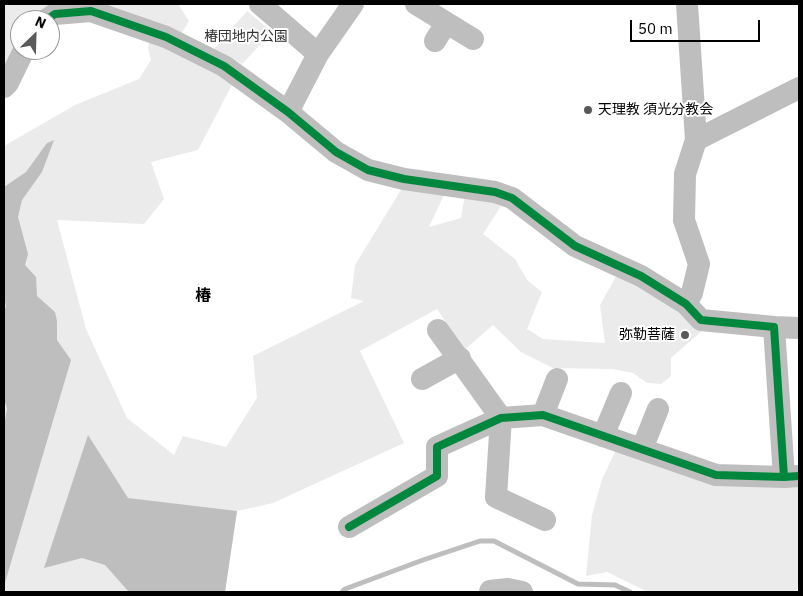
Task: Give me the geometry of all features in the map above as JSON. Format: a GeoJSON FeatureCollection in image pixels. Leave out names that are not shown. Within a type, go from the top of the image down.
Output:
{"type":"FeatureCollection","features":[{"type":"Feature","properties":{"kind":"street"},"geometry":{"type":"LineString","coordinates":[[260,4],[318,54]]}},
{"type":"Feature","properties":{"kind":"street"},"geometry":{"type":"LineString","coordinates":[[288,112],[318,54],[353,4]]}},
{"type":"Feature","properties":{"kind":"street"},"geometry":{"type":"LineString","coordinates":[[416,4],[440,32],[473,39]]}},
{"type":"Feature","properties":{"kind":"street"},"geometry":{"type":"LineString","coordinates":[[686,304],[692,293],[698,264],[684,220],[685,174],[696,140],[687,4]]}},
{"type":"Feature","properties":{"kind":"street"},"geometry":{"type":"LineString","coordinates":[[60,14],[91,11],[166,37],[224,66],[288,112],[336,152],[368,170],[404,179],[495,192],[512,198],[575,246],[641,276],[686,304],[701,320],[799,328]]}},
{"type":"Feature","properties":{"kind":"street"},"geometry":{"type":"LineString","coordinates":[[4,86],[8,83],[19,60]]}},
{"type":"Feature","properties":{"kind":"street"},"geometry":{"type":"LineString","coordinates":[[696,140],[799,88]]}},
{"type":"Feature","properties":{"kind":"street"},"geometry":{"type":"LineString","coordinates":[[349,527],[437,476],[437,447],[502,418],[543,415],[716,475],[792,477],[774,327]]}},
{"type":"Feature","properties":{"kind":"street"},"geometry":{"type":"LineString","coordinates":[[438,330],[502,418],[496,497],[545,520]]}},
{"type":"Feature","properties":{"kind":"street"},"geometry":{"type":"LineString","coordinates":[[422,379],[460,358]]}},
{"type":"Feature","properties":{"kind":"street"},"geometry":{"type":"LineString","coordinates":[[543,415],[557,379]]}},
{"type":"Feature","properties":{"kind":"street"},"geometry":{"type":"LineString","coordinates":[[604,436],[621,393]]}},
{"type":"Feature","properties":{"kind":"street"},"geometry":{"type":"LineString","coordinates":[[642,450],[658,409]]}},
{"type":"Feature","properties":{"kind":"street"},"geometry":{"type":"LineString","coordinates":[[490,591],[508,589],[522,592]]}},
{"type":"Feature","properties":{"kind":"green space"},"geometry":{"type":"Polygon","coordinates":[[[4,4],[178,4],[189,21],[181,34],[60,10],[10,10],[10,60],[12,60],[4,79],[4,4]]]}},
{"type":"Feature","properties":{"kind":"green space","name":"椿団地内公園"},"geometry":{"type":"Polygon","coordinates":[[[247,11],[272,32],[242,64],[214,49],[247,11]]]}},
{"type":"Feature","properties":{"kind":"green space"},"geometry":{"type":"Polygon","coordinates":[[[150,37],[235,79],[198,150],[151,162],[164,199],[144,224],[57,220],[86,329],[127,418],[174,455],[183,436],[226,447],[257,398],[253,356],[364,301],[351,298],[355,265],[404,185],[445,193],[429,227],[461,218],[465,194],[505,200],[483,234],[515,259],[527,280],[542,292],[527,329],[543,339],[605,343],[600,305],[618,273],[650,286],[703,330],[671,358],[671,376],[661,384],[647,383],[633,373],[612,369],[553,368],[521,352],[493,325],[464,350],[437,309],[360,351],[404,443],[273,503],[237,511],[225,592],[4,592],[4,146],[75,105],[139,79],[151,60],[148,48],[150,37]]]}},
{"type":"Feature","properties":{"kind":"green space"},"geometry":{"type":"Polygon","coordinates":[[[618,446],[799,485],[799,584],[796,592],[648,592],[607,572],[586,576],[592,515],[602,479],[618,446]]]}},
{"type":"Feature","properties":{"kind":"shaded area"},"geometry":{"type":"Polygon","coordinates":[[[54,140],[42,172],[22,200],[18,217],[28,254],[25,265],[36,277],[37,296],[55,312],[57,340],[71,360],[4,586],[4,427],[7,408],[4,400],[4,311],[6,306],[4,298],[4,187],[26,172],[47,143],[54,140]]]}},
{"type":"Feature","properties":{"kind":"shaded area"},"geometry":{"type":"Polygon","coordinates":[[[88,435],[128,498],[237,511],[225,592],[129,592],[105,565],[82,558],[44,568],[88,435]]]}},
{"type":"Feature","properties":{"kind":"waterway"},"geometry":{"type":"LineString","coordinates":[[342,592],[345,589],[423,560],[480,541],[494,541],[578,584],[615,585],[630,592]]}},
{"type":"Feature","properties":{"kind":"cycle path"},"geometry":{"type":"LineString","coordinates":[[60,14],[91,11],[166,37],[224,66],[288,112],[336,152],[368,170],[404,179],[495,192],[512,198],[575,246],[641,276],[686,304],[701,320],[774,327],[784,477],[799,476]]}},
{"type":"Feature","properties":{"kind":"cycle path"},"geometry":{"type":"LineString","coordinates":[[349,527],[437,476],[437,447],[501,418],[543,415],[716,475],[784,477]]}},
{"type":"Feature","properties":{"kind":"place","name":"天理教 須光分教会"},"geometry":{"type":"Point","coordinates":[588,110]}},
{"type":"Feature","properties":{"kind":"place","name":"弥勒菩薩"},"geometry":{"type":"Point","coordinates":[685,335]}},
{"type":"Feature","properties":{"kind":"district","name":"椿"},"geometry":{"type":"Point","coordinates":[203,296]}}]}
